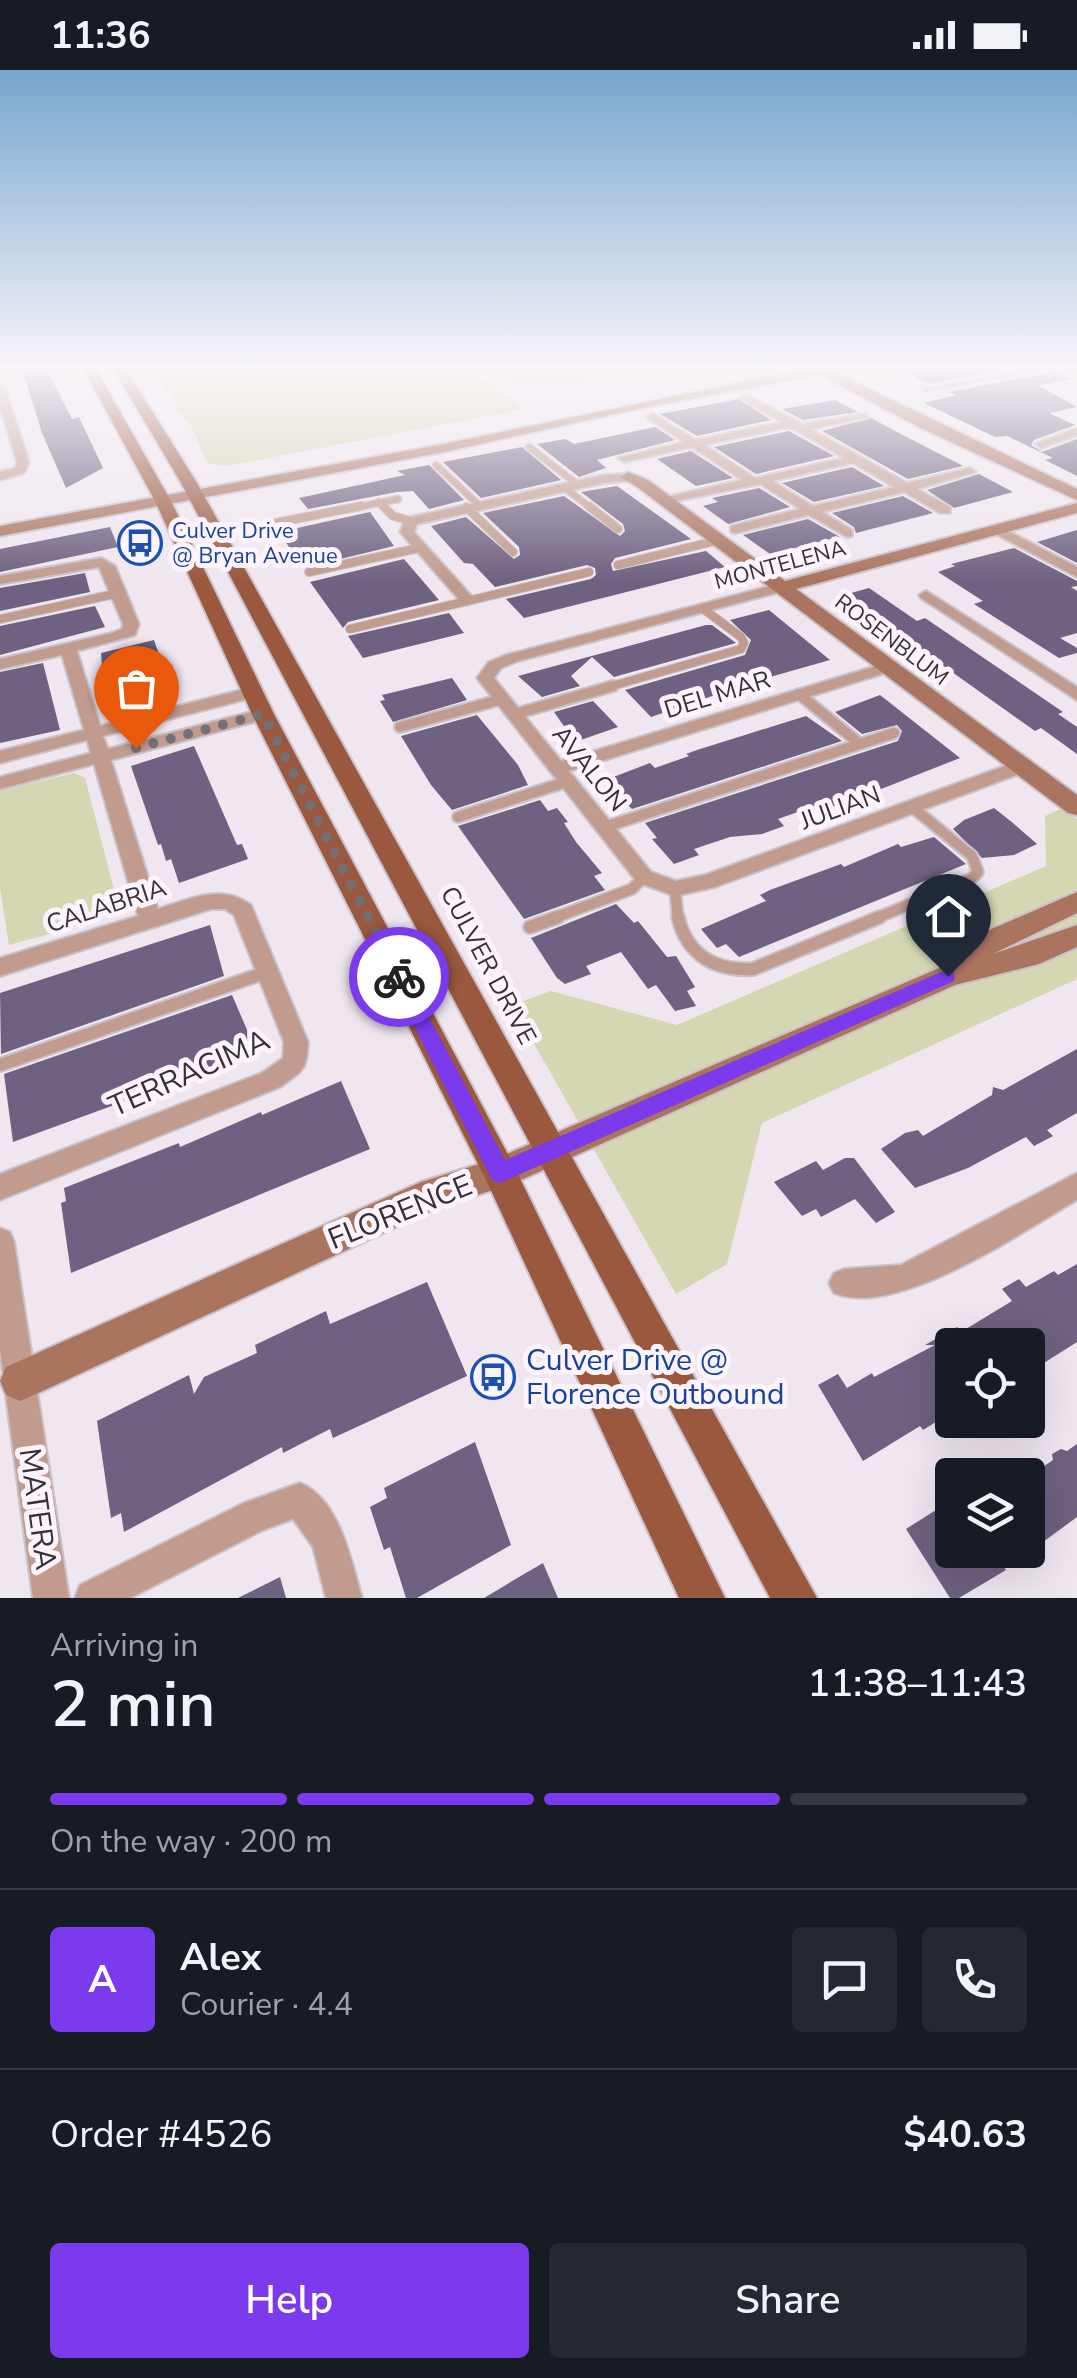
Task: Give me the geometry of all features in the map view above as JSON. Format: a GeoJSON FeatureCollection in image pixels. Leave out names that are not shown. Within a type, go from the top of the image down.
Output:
{"type":"FeatureCollection","features":[{"type":"Feature","properties":{"kind":"main road"},"geometry":{"type":"LineString","coordinates":[[128,439],[258,703],[500,1173],[702,1598]]}},
{"type":"Feature","properties":{"kind":"main road","name":"CULVER DRIVE"},"geometry":{"type":"LineString","coordinates":[[162,439],[794,1598]]}},
{"type":"Feature","properties":{"kind":"street"},"geometry":{"type":"LineString","coordinates":[[0,476],[20,470],[23,462],[14,439]]}},
{"type":"Feature","properties":{"kind":"street"},"geometry":{"type":"LineString","coordinates":[[192,489],[435,439]]}},
{"type":"Feature","properties":{"kind":"street"},"geometry":{"type":"LineString","coordinates":[[0,519],[159,495],[454,439]]}},
{"type":"Feature","properties":{"kind":"street"},"geometry":{"type":"LineString","coordinates":[[686,439],[847,534]]}},
{"type":"Feature","properties":{"kind":"street"},"geometry":{"type":"LineString","coordinates":[[467,600],[407,532],[409,522],[570,486],[693,444],[720,439]]}},
{"type":"Feature","properties":{"kind":"street"},"geometry":{"type":"LineString","coordinates":[[820,439],[946,510]]}},
{"type":"Feature","properties":{"kind":"street"},"geometry":{"type":"LineString","coordinates":[[947,439],[1077,508]]}},
{"type":"Feature","properties":{"kind":"street"},"geometry":{"type":"LineString","coordinates":[[957,439],[1077,495]]}},
{"type":"Feature","properties":{"kind":"street"},"geometry":{"type":"LineString","coordinates":[[1041,444],[1054,439]]}},
{"type":"Feature","properties":{"kind":"street"},"geometry":{"type":"LineString","coordinates":[[667,501],[854,459]]}},
{"type":"Feature","properties":{"kind":"street","name":"ROSENBLUM"},"geometry":{"type":"LineString","coordinates":[[626,468],[667,501],[727,535],[782,588],[1077,807]]}},
{"type":"Feature","properties":{"kind":"street"},"geometry":{"type":"LineString","coordinates":[[727,535],[970,472]]}},
{"type":"Feature","properties":{"kind":"street"},"geometry":{"type":"LineString","coordinates":[[0,532],[159,495]]}},
{"type":"Feature","properties":{"kind":"street","name":"MONTELENA"},"geometry":{"type":"LineString","coordinates":[[496,665],[1077,508]]}},
{"type":"Feature","properties":{"kind":"street"},"geometry":{"type":"LineString","coordinates":[[996,529],[1077,573]]}},
{"type":"Feature","properties":{"kind":"street"},"geometry":{"type":"LineString","coordinates":[[0,580],[100,562],[108,566],[131,624],[129,632],[0,664]]}},
{"type":"Feature","properties":{"kind":"street"},"geometry":{"type":"LineString","coordinates":[[926,595],[1077,695]]}},
{"type":"Feature","properties":{"kind":"street"},"geometry":{"type":"LineString","coordinates":[[68,648],[150,920]]}},
{"type":"Feature","properties":{"kind":"street","name":"AVALON"},"geometry":{"type":"LineString","coordinates":[[496,665],[486,678],[644,877]]}},
{"type":"Feature","properties":{"kind":"street","name":"DEL MAR"},"geometry":{"type":"LineString","coordinates":[[564,774],[889,667]]}},
{"type":"Feature","properties":{"kind":"street"},"geometry":{"type":"LineString","coordinates":[[0,757],[94,733],[258,703]]}},
{"type":"Feature","properties":{"kind":"street"},"geometry":{"type":"LineString","coordinates":[[0,783],[101,756],[258,703]]}},
{"type":"Feature","properties":{"kind":"street","name":"JULIAN"},"geometry":{"type":"LineString","coordinates":[[675,889],[708,882],[1020,767]]}},
{"type":"Feature","properties":{"kind":"street"},"geometry":{"type":"LineString","coordinates":[[644,877],[675,889]]}},
{"type":"Feature","properties":{"kind":"street","name":"CALABRIA"},"geometry":{"type":"LineString","coordinates":[[0,968],[210,901],[230,901]]}},
{"type":"Feature","properties":{"kind":"street","name":"TERRACIMA"},"geometry":{"type":"LineString","coordinates":[[0,1187],[272,1080],[294,1063],[296,1042],[242,911],[230,901]]}},
{"type":"Feature","properties":{"kind":"street","name":"FLORENCE"},"geometry":{"type":"LineString","coordinates":[[948,976],[990,942],[1077,902]]}},
{"type":"Feature","properties":{"kind":"street","name":"FLORENCE"},"geometry":{"type":"LineString","coordinates":[[20,1381],[433,1193],[500,1173],[948,976],[1030,956],[1077,934]]}},
{"type":"Feature","properties":{"kind":"street"},"geometry":{"type":"LineString","coordinates":[[844,1283],[900,1278],[936,1264],[1077,1186]]}},
{"type":"Feature","properties":{"kind":"street","name":"MATERA"},"geometry":{"type":"LineString","coordinates":[[0,1242],[51,1598]]}},
{"type":"Feature","properties":{"kind":"street"},"geometry":{"type":"LineString","coordinates":[[94,1598],[256,1514],[300,1500],[328,1539],[344,1598]]}},
{"type":"Feature","properties":{"kind":"lane"},"geometry":{"type":"LineString","coordinates":[[529,447],[618,530]]}},
{"type":"Feature","properties":{"kind":"lane"},"geometry":{"type":"LineString","coordinates":[[436,465],[513,552]]}},
{"type":"Feature","properties":{"kind":"lane"},"geometry":{"type":"LineString","coordinates":[[275,523],[398,498]]}},
{"type":"Feature","properties":{"kind":"lane"},"geometry":{"type":"LineString","coordinates":[[378,502],[393,516],[409,522]]}},
{"type":"Feature","properties":{"kind":"lane"},"geometry":{"type":"LineString","coordinates":[[618,564],[727,535]]}},
{"type":"Feature","properties":{"kind":"lane"},"geometry":{"type":"LineString","coordinates":[[309,572],[420,548]]}},
{"type":"Feature","properties":{"kind":"lane"},"geometry":{"type":"LineString","coordinates":[[350,630],[589,572]]}},
{"type":"Feature","properties":{"kind":"lane"},"geometry":{"type":"LineString","coordinates":[[0,619],[118,593]]}},
{"type":"Feature","properties":{"kind":"lane"},"geometry":{"type":"LineString","coordinates":[[400,727],[509,707],[740,650],[744,644],[741,637],[702,608]]}},
{"type":"Feature","properties":{"kind":"lane"},"geometry":{"type":"LineString","coordinates":[[799,694],[860,744]]}},
{"type":"Feature","properties":{"kind":"lane"},"geometry":{"type":"LineString","coordinates":[[605,827],[894,732]]}},
{"type":"Feature","properties":{"kind":"lane"},"geometry":{"type":"LineString","coordinates":[[458,817],[564,774]]}},
{"type":"Feature","properties":{"kind":"lane"},"geometry":{"type":"LineString","coordinates":[[675,889],[679,927],[704,961],[721,970],[753,969],[971,879],[978,872],[972,856],[912,807]]}},
{"type":"Feature","properties":{"kind":"lane"},"geometry":{"type":"LineString","coordinates":[[530,927],[632,890],[644,877]]}},
{"type":"Feature","properties":{"kind":"lane"},"geometry":{"type":"LineString","coordinates":[[0,1065],[268,972]]}},
{"type":"Feature","properties":{"kind":"green space"},"geometry":{"type":"Polygon","coordinates":[[[197,439],[366,439],[227,466],[207,463],[197,439]]]}},
{"type":"Feature","properties":{"kind":"green space"},"geometry":{"type":"Polygon","coordinates":[[[74,773],[85,778],[116,897],[109,907],[85,922],[9,945],[0,888],[0,791],[74,773]]]}},
{"type":"Feature","properties":{"kind":"green space"},"geometry":{"type":"Polygon","coordinates":[[[1063,808],[1077,819],[1077,979],[762,1123],[727,1264],[676,1294],[512,1005],[551,991],[677,1025],[1046,866],[1045,816],[1063,808]]]}},
{"type":"Feature","properties":{"kind":"building"},"geometry":{"type":"Polygon","coordinates":[[[45,439],[89,439],[103,468],[66,488],[45,439]]]}},
{"type":"Feature","properties":{"kind":"building"},"geometry":{"type":"Polygon","coordinates":[[[566,439],[574,444],[596,439],[675,440],[597,460],[606,468],[579,477],[537,444],[566,439]]]}},
{"type":"Feature","properties":{"kind":"building"},"geometry":{"type":"Polygon","coordinates":[[[750,439],[804,439],[834,456],[756,474],[714,447],[750,439]]]}},
{"type":"Feature","properties":{"kind":"building"},"geometry":{"type":"Polygon","coordinates":[[[837,439],[912,439],[963,466],[908,479],[837,439]]]}},
{"type":"Feature","properties":{"kind":"building"},"geometry":{"type":"Polygon","coordinates":[[[1014,439],[1036,439],[1031,445],[1042,452],[1077,439],[1077,476],[1045,460],[1053,458],[1014,439]]]}},
{"type":"Feature","properties":{"kind":"building"},"geometry":{"type":"Polygon","coordinates":[[[522,447],[561,480],[481,498],[443,462],[522,447]]]}},
{"type":"Feature","properties":{"kind":"building"},"geometry":{"type":"Polygon","coordinates":[[[691,451],[733,478],[696,486],[657,459],[691,451]]]}},
{"type":"Feature","properties":{"kind":"building"},"geometry":{"type":"Polygon","coordinates":[[[429,465],[464,500],[429,509],[413,491],[308,509],[299,498],[405,475],[397,471],[429,465]]]}},
{"type":"Feature","properties":{"kind":"building"},"geometry":{"type":"Polygon","coordinates":[[[852,467],[884,486],[814,502],[782,483],[852,467]]]}},
{"type":"Feature","properties":{"kind":"building"},"geometry":{"type":"Polygon","coordinates":[[[979,474],[1013,492],[954,508],[927,490],[979,474]]]}},
{"type":"Feature","properties":{"kind":"building"},"geometry":{"type":"Polygon","coordinates":[[[617,486],[691,539],[615,558],[611,564],[613,571],[706,551],[725,567],[524,618],[506,599],[591,579],[596,575],[595,568],[587,565],[495,587],[473,564],[464,563],[431,526],[466,517],[514,559],[520,555],[519,547],[483,513],[564,496],[620,536],[625,531],[623,524],[581,492],[617,486]]]}},
{"type":"Feature","properties":{"kind":"building"},"geometry":{"type":"Polygon","coordinates":[[[759,488],[790,507],[728,524],[703,506],[718,502],[712,498],[759,488]]]}},
{"type":"Feature","properties":{"kind":"building"},"geometry":{"type":"Polygon","coordinates":[[[903,496],[933,513],[856,533],[854,527],[832,513],[903,496]]]}},
{"type":"Feature","properties":{"kind":"building"},"geometry":{"type":"Polygon","coordinates":[[[370,512],[394,546],[303,568],[279,532],[370,512]]]}},
{"type":"Feature","properties":{"kind":"building"},"geometry":{"type":"Polygon","coordinates":[[[808,519],[840,537],[770,554],[743,535],[808,519]]]}},
{"type":"Feature","properties":{"kind":"building"},"geometry":{"type":"Polygon","coordinates":[[[110,527],[118,547],[0,572],[0,549],[110,527]]]}},
{"type":"Feature","properties":{"kind":"building"},"geometry":{"type":"Polygon","coordinates":[[[1077,530],[1077,563],[1037,542],[1077,530]]]}},
{"type":"Feature","properties":{"kind":"building"},"geometry":{"type":"Polygon","coordinates":[[[1014,548],[1077,581],[1077,586],[1071,587],[1077,591],[1077,633],[1060,638],[1077,648],[1077,653],[1059,658],[974,604],[983,601],[938,572],[955,566],[951,564],[1014,548]]]}},
{"type":"Feature","properties":{"kind":"building"},"geometry":{"type":"Polygon","coordinates":[[[404,559],[439,600],[348,622],[343,628],[310,582],[404,559]]]}},
{"type":"Feature","properties":{"kind":"building"},"geometry":{"type":"Polygon","coordinates":[[[85,573],[90,592],[0,611],[0,588],[85,573]]]}},
{"type":"Feature","properties":{"kind":"building"},"geometry":{"type":"Polygon","coordinates":[[[869,588],[917,621],[925,618],[1063,712],[1058,714],[1077,727],[1077,754],[1041,728],[1035,731],[844,595],[869,588]]]}},
{"type":"Feature","properties":{"kind":"building"},"geometry":{"type":"Polygon","coordinates":[[[95,606],[105,627],[0,655],[0,626],[95,606]]]}},
{"type":"Feature","properties":{"kind":"building"},"geometry":{"type":"Polygon","coordinates":[[[769,610],[830,660],[651,717],[625,690],[745,655],[751,640],[730,620],[769,610]]]}},
{"type":"Feature","properties":{"kind":"building"},"geometry":{"type":"Polygon","coordinates":[[[449,613],[464,633],[363,658],[348,636],[449,613]]]}},
{"type":"Feature","properties":{"kind":"building"},"geometry":{"type":"Polygon","coordinates":[[[712,625],[736,643],[614,677],[592,657],[571,676],[580,686],[542,697],[518,676],[712,625]]]}},
{"type":"Feature","properties":{"kind":"building"},"geometry":{"type":"Polygon","coordinates":[[[154,640],[175,701],[114,714],[103,679],[101,653],[154,640]]]}},
{"type":"Feature","properties":{"kind":"building"},"geometry":{"type":"Polygon","coordinates":[[[43,663],[60,730],[0,743],[0,672],[43,663]]]}},
{"type":"Feature","properties":{"kind":"building"},"geometry":{"type":"Polygon","coordinates":[[[452,678],[467,700],[393,722],[380,701],[385,700],[382,695],[452,678]]]}},
{"type":"Feature","properties":{"kind":"building"},"geometry":{"type":"Polygon","coordinates":[[[880,695],[960,758],[843,804],[816,810],[812,807],[778,819],[784,826],[762,834],[730,837],[694,849],[699,855],[674,864],[652,839],[657,838],[645,823],[898,741],[902,731],[897,725],[862,734],[835,712],[880,695]]]}},
{"type":"Feature","properties":{"kind":"building"},"geometry":{"type":"Polygon","coordinates":[[[593,701],[618,727],[575,742],[554,712],[593,701]]]}},
{"type":"Feature","properties":{"kind":"building"},"geometry":{"type":"Polygon","coordinates":[[[477,715],[518,765],[528,785],[452,810],[431,785],[401,736],[477,715]]]}},
{"type":"Feature","properties":{"kind":"building"},"geometry":{"type":"Polygon","coordinates":[[[806,716],[842,741],[632,809],[603,781],[650,763],[655,768],[697,750],[806,716]]]}},
{"type":"Feature","properties":{"kind":"building"},"geometry":{"type":"Polygon","coordinates":[[[194,746],[237,845],[242,844],[248,859],[179,883],[171,859],[166,861],[161,844],[158,845],[131,766],[194,746]]]}},
{"type":"Feature","properties":{"kind":"building"},"geometry":{"type":"Polygon","coordinates":[[[540,800],[548,811],[557,808],[568,822],[564,823],[576,842],[602,873],[594,876],[605,890],[524,919],[458,826],[540,800]]]}},
{"type":"Feature","properties":{"kind":"building"},"geometry":{"type":"Polygon","coordinates":[[[994,808],[1037,844],[1014,855],[982,858],[953,829],[994,808]]]}},
{"type":"Feature","properties":{"kind":"building"},"geometry":{"type":"Polygon","coordinates":[[[934,837],[966,864],[739,957],[726,944],[717,948],[701,929],[766,901],[760,895],[770,890],[841,864],[844,867],[898,844],[901,847],[934,837]]]}},
{"type":"Feature","properties":{"kind":"building"},"geometry":{"type":"Polygon","coordinates":[[[616,904],[634,923],[638,921],[667,957],[676,956],[695,987],[687,991],[696,1006],[675,1011],[656,985],[648,989],[621,952],[586,966],[591,974],[565,984],[557,978],[531,938],[616,904]]]}},
{"type":"Feature","properties":{"kind":"building"},"geometry":{"type":"Polygon","coordinates":[[[210,925],[224,976],[1,1054],[0,993],[210,925]]]}},
{"type":"Feature","properties":{"kind":"building"},"geometry":{"type":"Polygon","coordinates":[[[232,995],[257,1053],[13,1142],[4,1074],[232,995]]]}},
{"type":"Feature","properties":{"kind":"building"},"geometry":{"type":"Polygon","coordinates":[[[1077,1049],[1077,1113],[1047,1130],[1053,1136],[1034,1146],[1026,1137],[968,1168],[915,1188],[881,1149],[905,1133],[918,1130],[923,1136],[992,1095],[993,1087],[1003,1090],[1077,1049]]]}},
{"type":"Feature","properties":{"kind":"building"},"geometry":{"type":"Polygon","coordinates":[[[341,1081],[370,1149],[71,1273],[61,1203],[66,1201],[64,1188],[179,1143],[180,1147],[341,1081]]]}},
{"type":"Feature","properties":{"kind":"building"},"geometry":{"type":"Polygon","coordinates":[[[845,1158],[854,1158],[895,1212],[876,1223],[855,1199],[821,1217],[816,1209],[802,1216],[774,1182],[816,1161],[823,1170],[845,1158]]]}},
{"type":"Feature","properties":{"kind":"building"},"geometry":{"type":"Polygon","coordinates":[[[1077,1264],[1077,1342],[1045,1362],[1045,1328],[968,1328],[1012,1301],[1002,1289],[1019,1279],[1026,1287],[1054,1271],[1058,1275],[1077,1264]]]}},
{"type":"Feature","properties":{"kind":"building"},"geometry":{"type":"Polygon","coordinates":[[[427,1282],[467,1376],[333,1438],[330,1429],[283,1453],[282,1447],[124,1532],[121,1513],[111,1518],[97,1421],[189,1375],[194,1394],[204,1377],[257,1353],[255,1345],[326,1311],[330,1324],[427,1282]]]}},
{"type":"Feature","properties":{"kind":"building"},"geometry":{"type":"Polygon","coordinates":[[[935,1345],[935,1423],[923,1430],[920,1426],[863,1461],[818,1385],[838,1374],[847,1388],[872,1373],[874,1377],[935,1345]]]}},
{"type":"Feature","properties":{"kind":"building"},"geometry":{"type":"Polygon","coordinates":[[[475,1442],[511,1545],[417,1598],[406,1598],[390,1547],[384,1550],[370,1507],[387,1498],[384,1488],[475,1442]]]}},
{"type":"Feature","properties":{"kind":"building"},"geometry":{"type":"Polygon","coordinates":[[[1077,1444],[1077,1517],[1045,1541],[1045,1465],[1053,1460],[1052,1454],[1061,1449],[1067,1451],[1077,1444]]]}},
{"type":"Feature","properties":{"kind":"building"},"geometry":{"type":"Polygon","coordinates":[[[935,1511],[935,1568],[1006,1570],[959,1598],[950,1598],[906,1529],[935,1511]]]}},
{"type":"Feature","properties":{"kind":"building"},"geometry":{"type":"Polygon","coordinates":[[[543,1563],[558,1598],[484,1598],[519,1577],[543,1563]]]}},
{"type":"Feature","properties":{"kind":"building"},"geometry":{"type":"Polygon","coordinates":[[[280,1577],[286,1598],[238,1598],[280,1577]]]}},
{"type":"Feature","properties":{"kind":"way so far"},"geometry":{"type":"LineString","coordinates":[[136,748],[263,714],[399,977]]}},
{"type":"Feature","properties":{"kind":"place","name":"Culver Drive @ Bryan Avenue"},"geometry":{"type":"Point","coordinates":[140,543]}},
{"type":"Feature","properties":{"kind":"place","name":"Culver Drive @ Florence Outbound"},"geometry":{"type":"Point","coordinates":[493,1377]}},
{"type":"Feature","properties":{"kind":"route"},"geometry":{"type":"LineString","coordinates":[[399,977],[500,1173],[948,976]]}}]}
